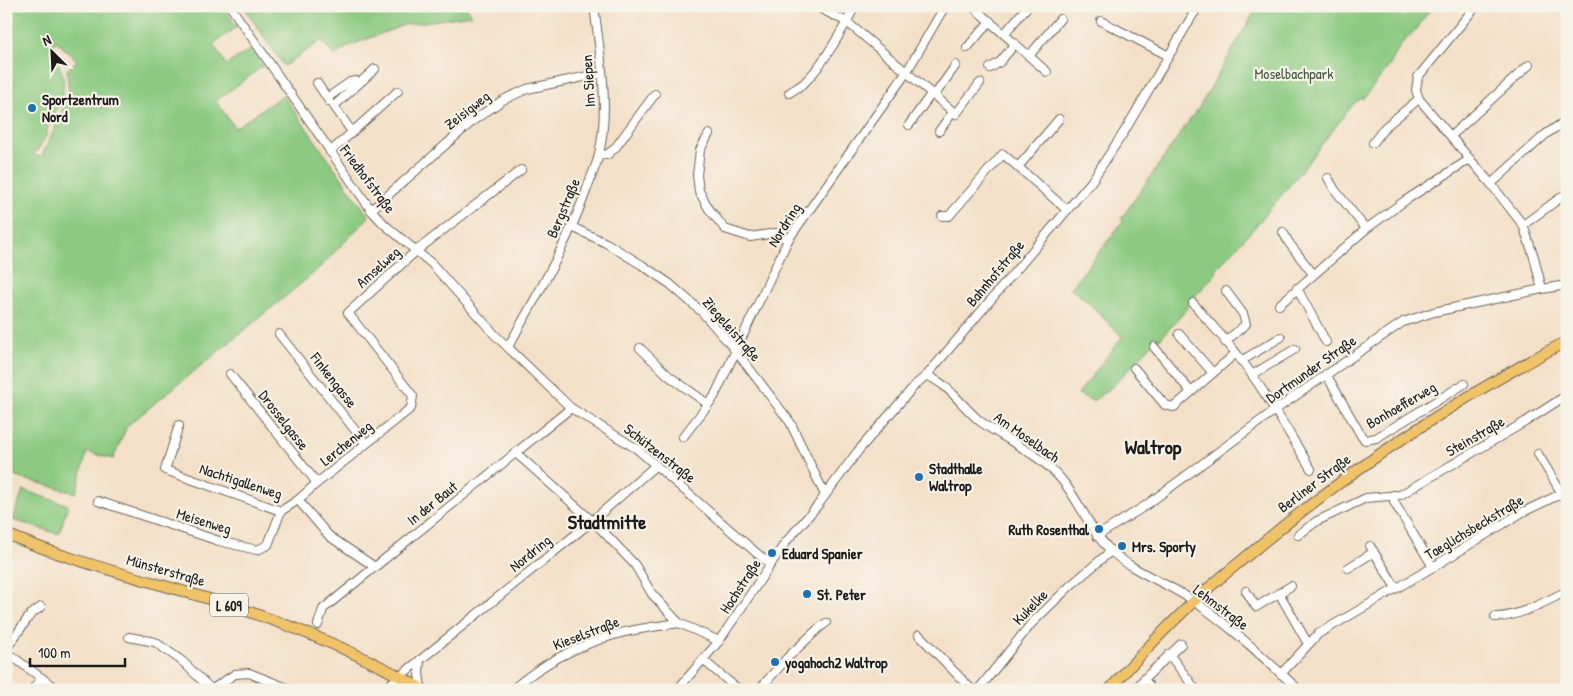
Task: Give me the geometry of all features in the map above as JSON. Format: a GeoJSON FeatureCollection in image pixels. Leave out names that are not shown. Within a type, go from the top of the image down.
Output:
{"type":"FeatureCollection","features":[{"type":"Feature","properties":{"kind":"main road","name":"Berliner Straße"},"geometry":{"type":"LineString","coordinates":[[1109,690],[1194,601],[1286,522],[1372,459],[1458,402],[1521,365],[1567,341]]}},
{"type":"Feature","properties":{"kind":"main road","name":"Münsterstraße"},"geometry":{"type":"LineString","coordinates":[[6,534],[64,556],[269,618],[325,640],[400,676],[422,689]]}},
{"type":"Feature","properties":{"kind":"street","name":"Friedhofstraße"},"geometry":{"type":"LineString","coordinates":[[230,6],[370,210],[432,264],[508,347]]}},
{"type":"Feature","properties":{"kind":"street","name":"Im Siepen"},"geometry":{"type":"LineString","coordinates":[[594,6],[602,73],[604,114],[599,154]]}},
{"type":"Feature","properties":{"kind":"street"},"geometry":{"type":"LineString","coordinates":[[815,6],[847,22],[906,74],[956,114],[980,83]]}},
{"type":"Feature","properties":{"kind":"street"},"geometry":{"type":"LineString","coordinates":[[789,93],[806,82],[823,60],[855,6]]}},
{"type":"Feature","properties":{"kind":"street","name":"Nordring"},"geometry":{"type":"LineString","coordinates":[[683,437],[714,397],[788,240],[906,74],[945,6]]}},
{"type":"Feature","properties":{"kind":"street"},"geometry":{"type":"LineString","coordinates":[[1004,34],[1028,6]]}},
{"type":"Feature","properties":{"kind":"street"},"geometry":{"type":"LineString","coordinates":[[1186,6],[1196,9]]}},
{"type":"Feature","properties":{"kind":"street"},"geometry":{"type":"LineString","coordinates":[[1476,6],[1418,78],[1416,90],[1419,99],[1523,225],[1534,256],[1542,289]]}},
{"type":"Feature","properties":{"kind":"street"},"geometry":{"type":"LineString","coordinates":[[978,8],[1047,72]]}},
{"type":"Feature","properties":{"kind":"street","name":"Bahnhofstraße"},"geometry":{"type":"LineString","coordinates":[[825,495],[858,452],[1091,182],[1118,141],[1196,9]]}},
{"type":"Feature","properties":{"kind":"street"},"geometry":{"type":"LineString","coordinates":[[1029,56],[1060,19]]}},
{"type":"Feature","properties":{"kind":"street"},"geometry":{"type":"LineString","coordinates":[[967,48],[990,21]]}},
{"type":"Feature","properties":{"kind":"street"},"geometry":{"type":"LineString","coordinates":[[1101,21],[1169,56]]}},
{"type":"Feature","properties":{"kind":"street"},"geometry":{"type":"LineString","coordinates":[[990,68],[1000,62],[1015,44]]}},
{"type":"Feature","properties":{"kind":"street"},"geometry":{"type":"LineString","coordinates":[[909,125],[956,65]]}},
{"type":"Feature","properties":{"kind":"street"},"geometry":{"type":"LineString","coordinates":[[1451,136],[1529,65]]}},
{"type":"Feature","properties":{"kind":"street"},"geometry":{"type":"LineString","coordinates":[[334,106],[375,69]]}},
{"type":"Feature","properties":{"kind":"street","name":"Zeisigweg"},"geometry":{"type":"LineString","coordinates":[[370,210],[474,120],[502,100],[527,89],[602,73]]}},
{"type":"Feature","properties":{"kind":"street"},"geometry":{"type":"LineString","coordinates":[[327,98],[350,82],[356,81],[358,84]]}},
{"type":"Feature","properties":{"kind":"street"},"geometry":{"type":"LineString","coordinates":[[317,82],[352,132]]}},
{"type":"Feature","properties":{"kind":"street"},"geometry":{"type":"LineString","coordinates":[[330,152],[398,91]]}},
{"type":"Feature","properties":{"kind":"street"},"geometry":{"type":"LineString","coordinates":[[599,154],[607,155],[615,148],[656,94]]}},
{"type":"Feature","properties":{"kind":"street"},"geometry":{"type":"LineString","coordinates":[[1372,142],[1385,127],[1419,99]]}},
{"type":"Feature","properties":{"kind":"street"},"geometry":{"type":"LineString","coordinates":[[939,131],[953,112]]}},
{"type":"Feature","properties":{"kind":"street"},"geometry":{"type":"LineString","coordinates":[[1018,167],[1060,119]]}},
{"type":"Feature","properties":{"kind":"street"},"geometry":{"type":"LineString","coordinates":[[1491,184],[1546,134],[1567,120]]}},
{"type":"Feature","properties":{"kind":"street"},"geometry":{"type":"LineString","coordinates":[[709,134],[700,150],[697,175],[699,191],[709,209],[725,228],[750,237],[776,233],[788,240]]}},
{"type":"Feature","properties":{"kind":"street","name":"Bergstraße"},"geometry":{"type":"LineString","coordinates":[[508,347],[542,287],[572,227],[584,199],[599,154]]}},
{"type":"Feature","properties":{"kind":"street"},"geometry":{"type":"LineString","coordinates":[[942,216],[949,216],[1003,154],[1067,210]]}},
{"type":"Feature","properties":{"kind":"street"},"geometry":{"type":"LineString","coordinates":[[1279,304],[1366,229],[1406,200],[1470,159]]}},
{"type":"Feature","properties":{"kind":"street","name":"Amselweg"},"geometry":{"type":"LineString","coordinates":[[411,408],[413,396],[348,313],[416,251],[521,170]]}},
{"type":"Feature","properties":{"kind":"street"},"geometry":{"type":"LineString","coordinates":[[1328,178],[1335,190],[1366,229]]}},
{"type":"Feature","properties":{"kind":"street"},"geometry":{"type":"LineString","coordinates":[[1523,225],[1567,194]]}},
{"type":"Feature","properties":{"kind":"street","name":"Ziegeleistraße"},"geometry":{"type":"LineString","coordinates":[[572,227],[606,242],[670,284],[702,312],[736,351],[790,422],[825,495]]}},
{"type":"Feature","properties":{"kind":"street"},"geometry":{"type":"LineString","coordinates":[[1283,232],[1289,244],[1313,274]]}},
{"type":"Feature","properties":{"kind":"street","name":"Dortmunder Straße"},"geometry":{"type":"LineString","coordinates":[[1097,536],[1145,506],[1275,410],[1403,322],[1434,312],[1567,285]]}},
{"type":"Feature","properties":{"kind":"street"},"geometry":{"type":"LineString","coordinates":[[1297,288],[1326,342]]}},
{"type":"Feature","properties":{"kind":"street"},"geometry":{"type":"LineString","coordinates":[[1225,342],[1246,324],[1244,314],[1226,291]]}},
{"type":"Feature","properties":{"kind":"street"},"geometry":{"type":"LineString","coordinates":[[1193,303],[1236,353],[1252,375],[1311,469]]}},
{"type":"Feature","properties":{"kind":"street","name":"Finkengasse"},"geometry":{"type":"LineString","coordinates":[[279,334],[366,444]]}},
{"type":"Feature","properties":{"kind":"street"},"geometry":{"type":"LineString","coordinates":[[1179,334],[1213,373]]}},
{"type":"Feature","properties":{"kind":"street"},"geometry":{"type":"LineString","coordinates":[[1241,360],[1280,337]]}},
{"type":"Feature","properties":{"kind":"street","name":"Schützenstraße"},"geometry":{"type":"LineString","coordinates":[[508,347],[571,408],[637,449],[771,564]]}},
{"type":"Feature","properties":{"kind":"street"},"geometry":{"type":"LineString","coordinates":[[1154,347],[1191,392]]}},
{"type":"Feature","properties":{"kind":"street"},"geometry":{"type":"LineString","coordinates":[[640,348],[669,376],[708,404]]}},
{"type":"Feature","properties":{"kind":"street"},"geometry":{"type":"LineString","coordinates":[[1252,375],[1295,349]]}},
{"type":"Feature","properties":{"kind":"street"},"geometry":{"type":"LineString","coordinates":[[1134,368],[1165,406],[1174,407],[1236,353]]}},
{"type":"Feature","properties":{"kind":"street","name":"Drosselgasse"},"geometry":{"type":"LineString","coordinates":[[230,374],[317,483]]}},
{"type":"Feature","properties":{"kind":"street","name":"Bonhoefferweg"},"geometry":{"type":"LineString","coordinates":[[1326,374],[1362,437],[1366,440],[1376,438],[1464,384]]}},
{"type":"Feature","properties":{"kind":"street","name":"Am Moselbach"},"geometry":{"type":"LineString","coordinates":[[926,375],[943,385],[982,422],[1028,452],[1056,474],[1072,495],[1097,536]]}},
{"type":"Feature","properties":{"kind":"street","name":"Steinstraße"},"geometry":{"type":"LineString","coordinates":[[1298,535],[1317,521],[1366,498],[1400,495],[1567,396]]}},
{"type":"Feature","properties":{"kind":"street","name":"Lerchenweg"},"geometry":{"type":"LineString","coordinates":[[298,500],[411,408]]}},
{"type":"Feature","properties":{"kind":"street","name":"In der Baut"},"geometry":{"type":"LineString","coordinates":[[318,625],[323,609],[571,408]]}},
{"type":"Feature","properties":{"kind":"street","name":"Nachtigallenweg"},"geometry":{"type":"LineString","coordinates":[[179,425],[165,470],[281,511],[298,500],[329,536],[375,567]]}},
{"type":"Feature","properties":{"kind":"street"},"geometry":{"type":"LineString","coordinates":[[516,453],[591,522],[600,528],[636,565],[652,594],[679,623],[719,641]]}},
{"type":"Feature","properties":{"kind":"street"},"geometry":{"type":"LineString","coordinates":[[1538,454],[1564,492],[1567,502]]}},
{"type":"Feature","properties":{"kind":"street","name":"Nordring"},"geometry":{"type":"LineString","coordinates":[[383,690],[591,522],[656,466]]}},
{"type":"Feature","properties":{"kind":"street","name":"Taeglichsbeckstraße"},"geometry":{"type":"LineString","coordinates":[[1281,674],[1318,634],[1521,513],[1564,492]]}},
{"type":"Feature","properties":{"kind":"street","name":"Hochstraße"},"geometry":{"type":"LineString","coordinates":[[677,690],[719,641],[785,543],[825,495]]}},
{"type":"Feature","properties":{"kind":"street"},"geometry":{"type":"LineString","coordinates":[[1394,495],[1394,502],[1433,567]]}},
{"type":"Feature","properties":{"kind":"street","name":"Meisenweg"},"geometry":{"type":"LineString","coordinates":[[98,501],[219,541],[258,550],[268,545],[281,511]]}},
{"type":"Feature","properties":{"kind":"street","name":"Lehmstraße"},"geometry":{"type":"LineString","coordinates":[[1097,536],[1124,561],[1194,601],[1300,690]]}},
{"type":"Feature","properties":{"kind":"street"},"geometry":{"type":"LineString","coordinates":[[1348,568],[1372,549],[1396,588]]}},
{"type":"Feature","properties":{"kind":"street","name":"Kukelke"},"geometry":{"type":"LineString","coordinates":[[978,690],[1031,624],[1070,586],[1111,551]]}},
{"type":"Feature","properties":{"kind":"street"},"geometry":{"type":"LineString","coordinates":[[1246,591],[1258,610],[1291,586]]}},
{"type":"Feature","properties":{"kind":"street"},"geometry":{"type":"LineString","coordinates":[[1495,617],[1503,618],[1567,591]]}},
{"type":"Feature","properties":{"kind":"street"},"geometry":{"type":"LineString","coordinates":[[1279,593],[1308,644]]}},
{"type":"Feature","properties":{"kind":"street"},"geometry":{"type":"LineString","coordinates":[[41,607],[31,614],[6,651],[58,690]]}},
{"type":"Feature","properties":{"kind":"street","name":"Kieselstraße"},"geometry":{"type":"LineString","coordinates":[[512,690],[522,680],[564,653],[622,632],[679,623]]}},
{"type":"Feature","properties":{"kind":"street"},"geometry":{"type":"LineString","coordinates":[[759,690],[787,658],[819,628],[826,624]]}},
{"type":"Feature","properties":{"kind":"street"},"geometry":{"type":"LineString","coordinates":[[919,635],[972,690]]}},
{"type":"Feature","properties":{"kind":"street"},"geometry":{"type":"LineString","coordinates":[[129,637],[155,642],[182,661],[211,689],[235,674],[249,673],[292,690]]}},
{"type":"Feature","properties":{"kind":"street"},"geometry":{"type":"LineString","coordinates":[[1135,690],[1181,644]]}},
{"type":"Feature","properties":{"kind":"street"},"geometry":{"type":"LineString","coordinates":[[1169,654],[1196,690]]}},
{"type":"Feature","properties":{"kind":"street"},"geometry":{"type":"LineString","coordinates":[[420,660],[419,673],[422,689]]}},
{"type":"Feature","properties":{"kind":"street"},"geometry":{"type":"LineString","coordinates":[[703,660],[739,690]]}},
{"type":"Feature","properties":{"kind":"street"},"geometry":{"type":"LineString","coordinates":[[32,690],[42,678]]}},
{"type":"Feature","properties":{"kind":"street"},"geometry":{"type":"LineString","coordinates":[[1144,679],[1152,690]]}},
{"type":"Feature","properties":{"kind":"green space"},"geometry":{"type":"Polygon","coordinates":[[[6,6],[222,6],[237,27],[213,44],[226,65],[251,49],[263,66],[216,101],[235,128],[283,95],[369,217],[314,273],[127,426],[113,459],[87,452],[76,493],[9,475],[6,465],[6,6]],[[56,41],[48,51],[61,71],[63,90],[57,110],[46,131],[48,132],[37,152],[34,151],[33,154],[41,157],[55,128],[69,94],[67,70],[77,60],[56,41]]]}},
{"type":"Feature","properties":{"kind":"green space"},"geometry":{"type":"Polygon","coordinates":[[[243,6],[466,6],[472,15],[404,25],[349,46],[334,56],[322,40],[284,66],[243,6]]]}},
{"type":"Feature","properties":{"kind":"green space","name":"Moselbachpark"},"geometry":{"type":"Polygon","coordinates":[[[1258,6],[1433,6],[1400,46],[1390,65],[1364,98],[1354,103],[1271,208],[1217,268],[1216,273],[1187,305],[1187,309],[1114,385],[1093,401],[1078,394],[1122,337],[1090,304],[1071,288],[1123,221],[1121,219],[1197,111],[1258,6]]]}},
{"type":"Feature","properties":{"kind":"green space"},"geometry":{"type":"Polygon","coordinates":[[[23,490],[68,505],[59,534],[13,520],[23,490]]]}},
{"type":"Feature","properties":{"kind":"place","name":"Sportzentrum Nord"},"geometry":{"type":"Point","coordinates":[32,108]}},
{"type":"Feature","properties":{"kind":"place","name":"Stadthalle Waltrop"},"geometry":{"type":"Point","coordinates":[919,477]}},
{"type":"Feature","properties":{"kind":"place","name":"Ruth Rosenthal"},"geometry":{"type":"Point","coordinates":[1099,529]}},
{"type":"Feature","properties":{"kind":"place","name":"Mrs. Sporty"},"geometry":{"type":"Point","coordinates":[1122,546]}},
{"type":"Feature","properties":{"kind":"place","name":"Eduard Spanier"},"geometry":{"type":"Point","coordinates":[772,553]}},
{"type":"Feature","properties":{"kind":"place","name":"St. Peter"},"geometry":{"type":"Point","coordinates":[807,594]}},
{"type":"Feature","properties":{"kind":"place","name":"yogahoch2 Waltrop"},"geometry":{"type":"Point","coordinates":[775,662]}},
{"type":"Feature","properties":{"kind":"district","name":"Waltrop"},"geometry":{"type":"Point","coordinates":[1153,446]}},
{"type":"Feature","properties":{"kind":"district","name":"Stadtmitte"},"geometry":{"type":"Point","coordinates":[607,521]}}]}
